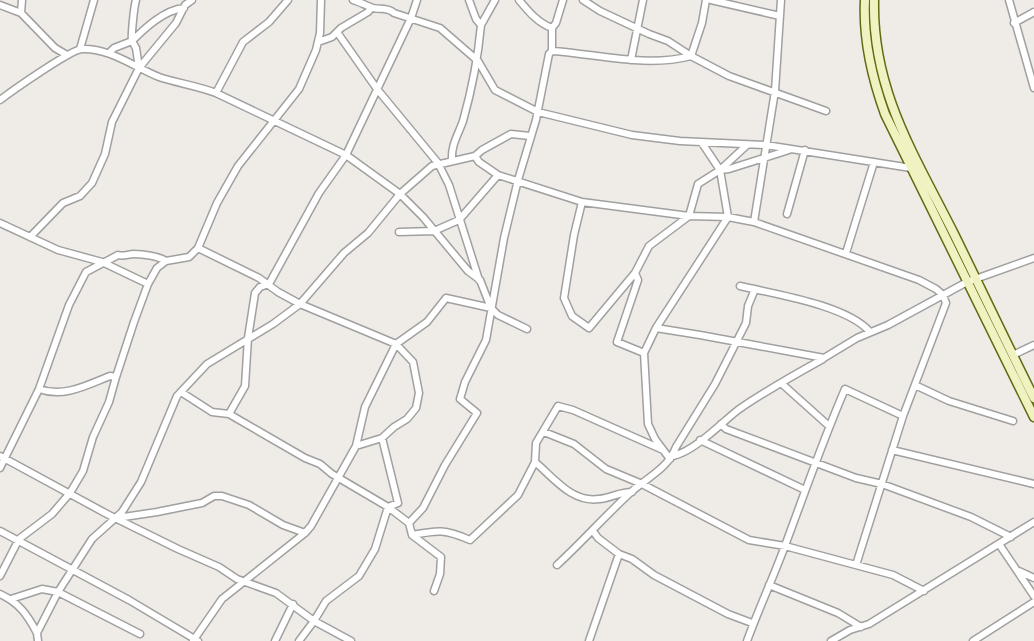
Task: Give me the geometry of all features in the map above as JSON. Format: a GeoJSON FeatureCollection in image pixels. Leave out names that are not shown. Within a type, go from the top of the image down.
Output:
{"type":"FeatureCollection","features":[{"type":"Feature","properties":{"kind":"main road"},"geometry":{"type":"LineString","coordinates":[[865,0],[864,16],[868,54],[876,90],[892,132],[1034,398]]}},
{"type":"Feature","properties":{"kind":"main road"},"geometry":{"type":"LineString","coordinates":[[874,0],[877,57],[886,91],[1034,417]]}},
{"type":"Feature","properties":{"kind":"street"},"geometry":{"type":"LineString","coordinates":[[21,13],[22,0]]}},
{"type":"Feature","properties":{"kind":"street"},"geometry":{"type":"LineString","coordinates":[[80,49],[94,0]]}},
{"type":"Feature","properties":{"kind":"street"},"geometry":{"type":"LineString","coordinates":[[136,0],[135,19],[130,36],[136,48],[139,68]]}},
{"type":"Feature","properties":{"kind":"street"},"geometry":{"type":"LineString","coordinates":[[30,237],[63,203],[80,196],[92,183],[105,154],[112,122],[139,68],[192,0]]}},
{"type":"Feature","properties":{"kind":"street"},"geometry":{"type":"LineString","coordinates":[[216,93],[243,42],[269,22],[288,0]]}},
{"type":"Feature","properties":{"kind":"street"},"geometry":{"type":"LineString","coordinates":[[0,576],[19,539],[52,514],[70,494],[83,471],[93,437],[110,402],[116,377],[148,284],[157,268],[166,261],[189,256],[198,248],[217,203],[238,166],[299,89],[318,42],[321,0]]}},
{"type":"Feature","properties":{"kind":"street"},"geometry":{"type":"LineString","coordinates":[[353,0],[367,4],[371,8],[390,9],[394,13],[440,28],[478,61],[495,90],[538,112],[632,135],[702,143],[766,145],[911,168]]}},
{"type":"Feature","properties":{"kind":"street"},"geometry":{"type":"LineString","coordinates":[[229,414],[246,386],[248,338],[255,293],[260,287],[269,284],[319,193],[346,155],[411,18],[417,0]]}},
{"type":"Feature","properties":{"kind":"street"},"geometry":{"type":"LineString","coordinates":[[469,0],[476,19],[481,25]]}},
{"type":"Feature","properties":{"kind":"street"},"geometry":{"type":"LineString","coordinates":[[452,160],[451,149],[462,123],[478,61],[481,25],[495,0]]}},
{"type":"Feature","properties":{"kind":"street"},"geometry":{"type":"LineString","coordinates":[[519,0],[531,14],[552,28]]}},
{"type":"Feature","properties":{"kind":"street"},"geometry":{"type":"LineString","coordinates":[[410,523],[423,508],[445,465],[477,413],[460,399],[465,382],[486,340],[504,238],[538,112],[549,54],[552,51],[552,28],[556,23],[563,0]]}},
{"type":"Feature","properties":{"kind":"street"},"geometry":{"type":"LineString","coordinates":[[583,0],[600,11],[668,41],[729,76],[826,111]]}},
{"type":"Feature","properties":{"kind":"street"},"geometry":{"type":"LineString","coordinates":[[631,60],[643,0]]}},
{"type":"Feature","properties":{"kind":"street"},"geometry":{"type":"LineString","coordinates":[[691,56],[702,23],[706,0]]}},
{"type":"Feature","properties":{"kind":"street"},"geometry":{"type":"LineString","coordinates":[[711,0],[780,16]]}},
{"type":"Feature","properties":{"kind":"street"},"geometry":{"type":"LineString","coordinates":[[754,222],[775,91],[781,0]]}},
{"type":"Feature","properties":{"kind":"street"},"geometry":{"type":"LineString","coordinates":[[1009,0],[1034,88]]}},
{"type":"Feature","properties":{"kind":"street"},"geometry":{"type":"LineString","coordinates":[[0,5],[21,13],[55,48],[67,55]]}},
{"type":"Feature","properties":{"kind":"street"},"geometry":{"type":"LineString","coordinates":[[109,53],[114,48],[132,41],[150,24],[177,9],[184,8]]}},
{"type":"Feature","properties":{"kind":"street"},"geometry":{"type":"LineString","coordinates":[[318,42],[332,37],[371,8]]}},
{"type":"Feature","properties":{"kind":"street"},"geometry":{"type":"LineString","coordinates":[[1014,23],[1034,12]]}},
{"type":"Feature","properties":{"kind":"street"},"geometry":{"type":"LineString","coordinates":[[337,32],[376,89],[438,163],[449,185],[479,280],[491,308],[498,315],[526,329]]}},
{"type":"Feature","properties":{"kind":"street"},"geometry":{"type":"LineString","coordinates":[[0,100],[67,55],[80,49],[109,53],[160,77],[197,85],[276,120],[346,155],[400,194],[468,271],[479,280]]}},
{"type":"Feature","properties":{"kind":"street"},"geometry":{"type":"LineString","coordinates":[[552,51],[580,52],[631,60],[663,61],[691,56]]}},
{"type":"Feature","properties":{"kind":"street"},"geometry":{"type":"LineString","coordinates":[[37,633],[58,592],[92,538],[116,518],[141,482],[164,424],[177,396],[185,385],[207,364],[273,324],[300,304],[344,253],[368,233],[400,194],[432,166],[475,156],[512,134],[530,136]]}},
{"type":"Feature","properties":{"kind":"street"},"geometry":{"type":"LineString","coordinates":[[663,451],[648,423],[644,353],[657,328],[728,217],[720,170],[702,143]]}},
{"type":"Feature","properties":{"kind":"street"},"geometry":{"type":"LineString","coordinates":[[582,202],[564,298],[572,316],[589,328],[635,273],[649,246],[689,216],[698,184],[720,170],[748,145]]}},
{"type":"Feature","properties":{"kind":"street"},"geometry":{"type":"LineString","coordinates":[[720,170],[792,149]]}},
{"type":"Feature","properties":{"kind":"street"},"geometry":{"type":"LineString","coordinates":[[788,214],[804,150]]}},
{"type":"Feature","properties":{"kind":"street"},"geometry":{"type":"LineString","coordinates":[[475,156],[479,162],[498,175],[582,202],[689,216],[728,217],[754,222],[919,280],[943,295],[946,303],[903,416],[856,565]]}},
{"type":"Feature","properties":{"kind":"street"},"geometry":{"type":"LineString","coordinates":[[846,253],[874,162]]}},
{"type":"Feature","properties":{"kind":"street"},"geometry":{"type":"LineString","coordinates":[[399,232],[434,231],[459,220],[498,175]]}},
{"type":"Feature","properties":{"kind":"street"},"geometry":{"type":"LineString","coordinates":[[0,223],[58,250],[102,262],[148,284]]}},
{"type":"Feature","properties":{"kind":"street"},"geometry":{"type":"LineString","coordinates":[[198,248],[269,284],[278,292],[300,304],[396,344],[413,363],[419,393],[416,408],[407,419],[382,438],[356,446]]}},
{"type":"Feature","properties":{"kind":"street"},"geometry":{"type":"LineString","coordinates":[[0,468],[2,458],[39,389],[69,306],[86,272],[118,255],[122,257],[133,254],[161,258],[166,261]]}},
{"type":"Feature","properties":{"kind":"street"},"geometry":{"type":"LineString","coordinates":[[557,565],[671,457],[682,453],[781,383],[870,332],[888,325],[971,280],[1034,258]]}},
{"type":"Feature","properties":{"kind":"street"},"geometry":{"type":"LineString","coordinates":[[635,273],[638,280],[617,342],[644,353]]}},
{"type":"Feature","properties":{"kind":"street"},"geometry":{"type":"LineString","coordinates":[[740,286],[826,307],[853,318],[870,332]]}},
{"type":"Feature","properties":{"kind":"street"},"geometry":{"type":"LineString","coordinates":[[671,457],[715,384],[746,323],[748,306],[755,289]]}},
{"type":"Feature","properties":{"kind":"street"},"geometry":{"type":"LineString","coordinates":[[0,531],[19,539],[129,600],[195,640],[222,599],[243,580],[305,533],[356,446],[365,407],[396,344],[427,322],[446,298],[491,308]]}},
{"type":"Feature","properties":{"kind":"street"},"geometry":{"type":"LineString","coordinates":[[657,328],[824,358]]}},
{"type":"Feature","properties":{"kind":"street"},"geometry":{"type":"LineString","coordinates":[[1013,355],[1034,345]]}},
{"type":"Feature","properties":{"kind":"street"},"geometry":{"type":"LineString","coordinates":[[39,389],[69,392],[110,376],[116,377]]}},
{"type":"Feature","properties":{"kind":"street"},"geometry":{"type":"LineString","coordinates":[[781,383],[829,426]]}},
{"type":"Feature","properties":{"kind":"street"},"geometry":{"type":"LineString","coordinates":[[915,385],[949,401],[1013,422]]}},
{"type":"Feature","properties":{"kind":"street"},"geometry":{"type":"LineString","coordinates":[[756,641],[747,639],[752,623],[785,546],[845,389],[903,416]]}},
{"type":"Feature","properties":{"kind":"street"},"geometry":{"type":"LineString","coordinates":[[182,392],[212,412],[229,414],[320,464],[410,523],[412,535],[441,557],[440,574],[434,591]]}},
{"type":"Feature","properties":{"kind":"street"},"geometry":{"type":"LineString","coordinates":[[412,535],[449,531],[470,540],[518,495],[535,462],[536,442],[560,406],[663,451],[671,457]]}},
{"type":"Feature","properties":{"kind":"street"},"geometry":{"type":"LineString","coordinates":[[721,424],[726,429],[816,464],[882,484],[971,517],[1011,537]]}},
{"type":"Feature","properties":{"kind":"street"},"geometry":{"type":"LineString","coordinates":[[544,432],[574,444],[606,469],[642,484],[749,540],[785,546],[893,575],[924,591]]}},
{"type":"Feature","properties":{"kind":"street"},"geometry":{"type":"LineString","coordinates":[[382,438],[398,503],[388,507]]}},
{"type":"Feature","properties":{"kind":"street"},"geometry":{"type":"LineString","coordinates":[[700,440],[805,490]]}},
{"type":"Feature","properties":{"kind":"street"},"geometry":{"type":"LineString","coordinates":[[892,450],[1034,484]]}},
{"type":"Feature","properties":{"kind":"street"},"geometry":{"type":"LineString","coordinates":[[2,458],[116,518],[243,580],[276,593],[314,621],[351,641]]}},
{"type":"Feature","properties":{"kind":"street"},"geometry":{"type":"LineString","coordinates":[[535,462],[573,495],[584,499],[603,499],[621,492],[632,492]]}},
{"type":"Feature","properties":{"kind":"street"},"geometry":{"type":"LineString","coordinates":[[116,518],[202,503],[214,496],[222,496],[237,499],[283,525],[305,533]]}},
{"type":"Feature","properties":{"kind":"street"},"geometry":{"type":"LineString","coordinates":[[299,641],[326,601],[359,576],[375,549],[388,507]]}},
{"type":"Feature","properties":{"kind":"street"},"geometry":{"type":"LineString","coordinates":[[831,641],[850,630],[869,624],[1034,522]]}},
{"type":"Feature","properties":{"kind":"street"},"geometry":{"type":"LineString","coordinates":[[593,531],[598,538],[619,554],[632,559],[654,575],[728,614],[752,623]]}},
{"type":"Feature","properties":{"kind":"street"},"geometry":{"type":"LineString","coordinates":[[999,544],[1032,593]]}},
{"type":"Feature","properties":{"kind":"street"},"geometry":{"type":"LineString","coordinates":[[590,641],[619,554]]}},
{"type":"Feature","properties":{"kind":"street"},"geometry":{"type":"LineString","coordinates":[[1019,571],[1034,578]]}},
{"type":"Feature","properties":{"kind":"street"},"geometry":{"type":"LineString","coordinates":[[1032,593],[1034,583]]}},
{"type":"Feature","properties":{"kind":"street"},"geometry":{"type":"LineString","coordinates":[[769,585],[838,613],[861,627]]}},
{"type":"Feature","properties":{"kind":"street"},"geometry":{"type":"LineString","coordinates":[[11,599],[42,589],[58,592],[140,634]]}},
{"type":"Feature","properties":{"kind":"street"},"geometry":{"type":"LineString","coordinates":[[0,594],[11,599],[28,616],[37,633],[38,641]]}},
{"type":"Feature","properties":{"kind":"street"},"geometry":{"type":"LineString","coordinates":[[973,641],[1034,602]]}},
{"type":"Feature","properties":{"kind":"street"},"geometry":{"type":"LineString","coordinates":[[275,641],[293,604]]}},
{"type":"Feature","properties":{"kind":"street"},"geometry":{"type":"LineString","coordinates":[[846,641],[850,630]]}}]}
